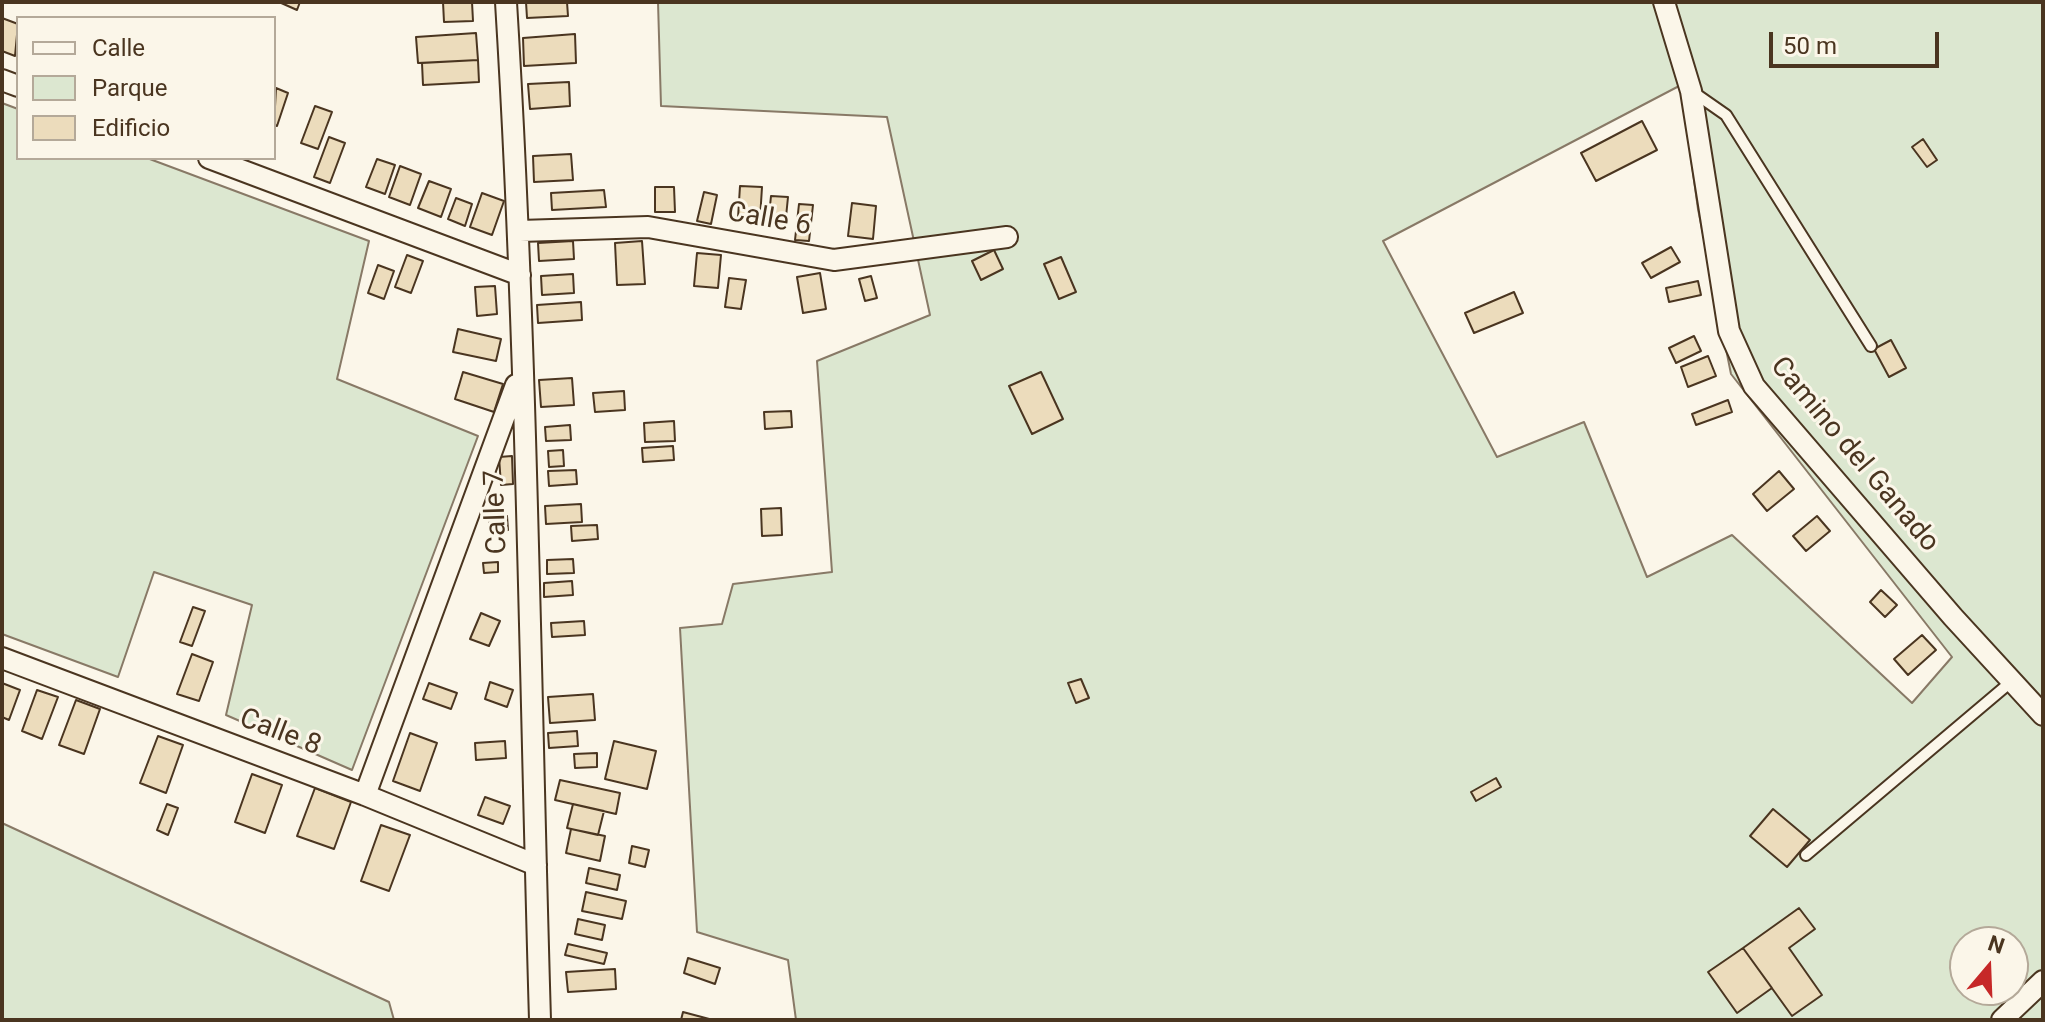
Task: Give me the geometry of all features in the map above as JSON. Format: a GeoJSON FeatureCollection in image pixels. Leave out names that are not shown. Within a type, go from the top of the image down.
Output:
{"type":"FeatureCollection","features":[{"type":"Feature","properties":{"kind":"street","name":"Calle 7"},"geometry":{"type":"LineString","coordinates":[[506,2],[520,231],[520,374],[540,1020]]}},
{"type":"Feature","properties":{"kind":"street","name":"Camino del Ganado"},"geometry":{"type":"LineString","coordinates":[[1664,2],[1691,91],[1729,331],[1754,386],[2043,715]]}},
{"type":"Feature","properties":{"kind":"street"},"geometry":{"type":"LineString","coordinates":[[214,160],[520,275]]}},
{"type":"Feature","properties":{"kind":"street","name":"Calle 6"},"geometry":{"type":"LineString","coordinates":[[520,231],[648,227],[834,260],[1007,237]]}},
{"type":"Feature","properties":{"kind":"street"},"geometry":{"type":"LineString","coordinates":[[365,795],[520,374]]}},
{"type":"Feature","properties":{"kind":"street","name":"Calle 8"},"geometry":{"type":"LineString","coordinates":[[2,658],[365,795],[536,865]]}},
{"type":"Feature","properties":{"kind":"street"},"geometry":{"type":"LineString","coordinates":[[2002,1020],[2043,981]]}},
{"type":"Feature","properties":{"kind":"lane"},"geometry":{"type":"LineString","coordinates":[[1691,91],[1726,115],[1871,346]]}},
{"type":"Feature","properties":{"kind":"lane"},"geometry":{"type":"LineString","coordinates":[[1806,855],[2012,681]]}},
{"type":"Feature","properties":{"kind":"green space"},"geometry":{"type":"Polygon","coordinates":[[[658,2],[2043,2],[2043,1020],[796,1020],[788,960],[697,932],[680,628],[722,624],[733,584],[832,572],[817,361],[930,315],[887,117],[661,106],[658,2]],[[1681,85],[1383,241],[1497,457],[1584,422],[1647,577],[1732,535],[1912,703],[1952,657],[1731,374],[1698,209],[1681,85]]]}},
{"type":"Feature","properties":{"kind":"green space"},"geometry":{"type":"Polygon","coordinates":[[[2,103],[16,108],[16,160],[152,160],[369,241],[337,379],[478,436],[352,770],[226,715],[252,605],[154,572],[118,677],[2,634],[2,103]]]}},
{"type":"Feature","properties":{"kind":"green space"},"geometry":{"type":"Polygon","coordinates":[[[2,823],[389,1002],[394,1020],[2,1020],[2,823]]]}},
{"type":"Feature","properties":{"kind":"building"},"geometry":{"type":"Polygon","coordinates":[[[279,2],[300,2],[297,10],[279,2]]]}},
{"type":"Feature","properties":{"kind":"building"},"geometry":{"type":"Polygon","coordinates":[[[443,2],[472,2],[473,21],[444,22],[443,2]]]}},
{"type":"Feature","properties":{"kind":"building"},"geometry":{"type":"Polygon","coordinates":[[[526,2],[567,2],[568,16],[527,18],[526,2]]]}},
{"type":"Feature","properties":{"kind":"building"},"geometry":{"type":"Polygon","coordinates":[[[2,18],[16,23],[16,45],[15,56],[2,51],[2,18]]]}},
{"type":"Feature","properties":{"kind":"building"},"geometry":{"type":"Polygon","coordinates":[[[476,33],[478,60],[418,63],[416,37],[476,33]]]}},
{"type":"Feature","properties":{"kind":"building"},"geometry":{"type":"Polygon","coordinates":[[[575,34],[576,63],[524,66],[523,38],[575,34]]]}},
{"type":"Feature","properties":{"kind":"building"},"geometry":{"type":"Polygon","coordinates":[[[478,60],[479,82],[423,85],[422,63],[478,60]]]}},
{"type":"Feature","properties":{"kind":"building"},"geometry":{"type":"Polygon","coordinates":[[[569,82],[570,106],[530,109],[528,84],[569,82]]]}},
{"type":"Feature","properties":{"kind":"building"},"geometry":{"type":"Polygon","coordinates":[[[276,88],[288,93],[276,126],[276,88]]]}},
{"type":"Feature","properties":{"kind":"building"},"geometry":{"type":"Polygon","coordinates":[[[315,106],[332,112],[318,149],[301,143],[315,106]]]}},
{"type":"Feature","properties":{"kind":"building"},"geometry":{"type":"Polygon","coordinates":[[[1642,121],[1657,150],[1596,181],[1581,153],[1642,121]]]}},
{"type":"Feature","properties":{"kind":"building"},"geometry":{"type":"Polygon","coordinates":[[[329,137],[345,143],[330,183],[314,177],[329,137]]]}},
{"type":"Feature","properties":{"kind":"building"},"geometry":{"type":"Polygon","coordinates":[[[1923,139],[1937,160],[1927,167],[1912,147],[1923,139]]]}},
{"type":"Feature","properties":{"kind":"building"},"geometry":{"type":"Polygon","coordinates":[[[571,154],[573,180],[534,182],[533,156],[571,154]]]}},
{"type":"Feature","properties":{"kind":"building"},"geometry":{"type":"Polygon","coordinates":[[[377,159],[395,165],[385,194],[366,187],[377,159]]]}},
{"type":"Feature","properties":{"kind":"building"},"geometry":{"type":"Polygon","coordinates":[[[400,166],[421,174],[410,205],[389,197],[400,166]]]}},
{"type":"Feature","properties":{"kind":"building"},"geometry":{"type":"Polygon","coordinates":[[[429,181],[451,189],[441,217],[418,208],[429,181]]]}},
{"type":"Feature","properties":{"kind":"building"},"geometry":{"type":"Polygon","coordinates":[[[740,186],[762,187],[760,219],[738,218],[740,186]]]}},
{"type":"Feature","properties":{"kind":"building"},"geometry":{"type":"Polygon","coordinates":[[[655,187],[674,187],[675,212],[655,212],[655,187]]]}},
{"type":"Feature","properties":{"kind":"building"},"geometry":{"type":"Polygon","coordinates":[[[604,190],[606,207],[552,210],[551,193],[604,190]]]}},
{"type":"Feature","properties":{"kind":"building"},"geometry":{"type":"Polygon","coordinates":[[[704,192],[717,195],[711,224],[697,221],[704,192]]]}},
{"type":"Feature","properties":{"kind":"building"},"geometry":{"type":"Polygon","coordinates":[[[482,193],[504,201],[492,235],[470,227],[482,193]]]}},
{"type":"Feature","properties":{"kind":"building"},"geometry":{"type":"Polygon","coordinates":[[[771,196],[788,197],[785,227],[768,226],[771,196]]]}},
{"type":"Feature","properties":{"kind":"building"},"geometry":{"type":"Polygon","coordinates":[[[456,198],[472,204],[465,226],[448,219],[456,198]]]}},
{"type":"Feature","properties":{"kind":"building"},"geometry":{"type":"Polygon","coordinates":[[[852,203],[876,206],[873,239],[848,236],[852,203]]]}},
{"type":"Feature","properties":{"kind":"building"},"geometry":{"type":"Polygon","coordinates":[[[799,204],[813,205],[809,241],[795,240],[799,204]]]}},
{"type":"Feature","properties":{"kind":"building"},"geometry":{"type":"Polygon","coordinates":[[[573,241],[574,259],[539,261],[538,243],[573,241]]]}},
{"type":"Feature","properties":{"kind":"building"},"geometry":{"type":"Polygon","coordinates":[[[642,241],[645,284],[617,285],[615,243],[642,241]]]}},
{"type":"Feature","properties":{"kind":"building"},"geometry":{"type":"Polygon","coordinates":[[[1671,247],[1680,262],[1651,278],[1642,263],[1671,247]]]}},
{"type":"Feature","properties":{"kind":"building"},"geometry":{"type":"Polygon","coordinates":[[[994,250],[1003,269],[981,280],[972,261],[994,250]]]}},
{"type":"Feature","properties":{"kind":"building"},"geometry":{"type":"Polygon","coordinates":[[[697,253],[721,255],[718,288],[694,286],[697,253]]]}},
{"type":"Feature","properties":{"kind":"building"},"geometry":{"type":"Polygon","coordinates":[[[407,255],[423,261],[411,293],[395,287],[407,255]]]}},
{"type":"Feature","properties":{"kind":"building"},"geometry":{"type":"Polygon","coordinates":[[[1061,257],[1076,292],[1059,299],[1044,264],[1061,257]]]}},
{"type":"Feature","properties":{"kind":"building"},"geometry":{"type":"Polygon","coordinates":[[[378,265],[394,271],[384,299],[368,293],[378,265]]]}},
{"type":"Feature","properties":{"kind":"building"},"geometry":{"type":"Polygon","coordinates":[[[820,273],[826,309],[803,313],[797,277],[820,273]]]}},
{"type":"Feature","properties":{"kind":"building"},"geometry":{"type":"Polygon","coordinates":[[[573,274],[574,293],[542,295],[541,276],[573,274]]]}},
{"type":"Feature","properties":{"kind":"building"},"geometry":{"type":"Polygon","coordinates":[[[871,276],[877,298],[865,301],[859,279],[871,276]]]}},
{"type":"Feature","properties":{"kind":"building"},"geometry":{"type":"Polygon","coordinates":[[[729,278],[746,280],[741,309],[725,307],[729,278]]]}},
{"type":"Feature","properties":{"kind":"building"},"geometry":{"type":"Polygon","coordinates":[[[1698,281],[1701,295],[1669,302],[1666,288],[1698,281]]]}},
{"type":"Feature","properties":{"kind":"building"},"geometry":{"type":"Polygon","coordinates":[[[495,286],[497,314],[477,316],[475,287],[495,286]]]}},
{"type":"Feature","properties":{"kind":"building"},"geometry":{"type":"Polygon","coordinates":[[[1514,292],[1523,313],[1474,333],[1465,313],[1514,292]]]}},
{"type":"Feature","properties":{"kind":"building"},"geometry":{"type":"Polygon","coordinates":[[[581,302],[582,320],[538,323],[537,305],[581,302]]]}},
{"type":"Feature","properties":{"kind":"building"},"geometry":{"type":"Polygon","coordinates":[[[458,329],[501,339],[496,361],[453,352],[458,329]]]}},
{"type":"Feature","properties":{"kind":"building"},"geometry":{"type":"Polygon","coordinates":[[[1694,336],[1701,351],[1676,363],[1669,348],[1694,336]]]}},
{"type":"Feature","properties":{"kind":"building"},"geometry":{"type":"Polygon","coordinates":[[[1891,340],[1906,368],[1889,377],[1874,349],[1891,340]]]}},
{"type":"Feature","properties":{"kind":"building"},"geometry":{"type":"Polygon","coordinates":[[[1708,356],[1716,376],[1688,387],[1681,367],[1708,356]]]}},
{"type":"Feature","properties":{"kind":"building"},"geometry":{"type":"Polygon","coordinates":[[[463,372],[503,384],[494,412],[455,399],[463,372]]]}},
{"type":"Feature","properties":{"kind":"building"},"geometry":{"type":"Polygon","coordinates":[[[1041,372],[1063,419],[1032,434],[1009,386],[1041,372]]]}},
{"type":"Feature","properties":{"kind":"building"},"geometry":{"type":"Polygon","coordinates":[[[572,378],[574,405],[541,407],[539,380],[572,378]]]}},
{"type":"Feature","properties":{"kind":"building"},"geometry":{"type":"Polygon","coordinates":[[[624,391],[625,410],[595,412],[593,393],[624,391]]]}},
{"type":"Feature","properties":{"kind":"building"},"geometry":{"type":"Polygon","coordinates":[[[1728,400],[1732,412],[1696,425],[1692,414],[1728,400]]]}},
{"type":"Feature","properties":{"kind":"building"},"geometry":{"type":"Polygon","coordinates":[[[791,411],[792,427],[765,429],[764,412],[791,411]]]}},
{"type":"Feature","properties":{"kind":"building"},"geometry":{"type":"Polygon","coordinates":[[[674,421],[675,441],[645,442],[644,423],[674,421]]]}},
{"type":"Feature","properties":{"kind":"building"},"geometry":{"type":"Polygon","coordinates":[[[570,425],[571,440],[546,441],[545,427],[570,425]]]}},
{"type":"Feature","properties":{"kind":"building"},"geometry":{"type":"Polygon","coordinates":[[[673,446],[674,460],[643,462],[642,448],[673,446]]]}},
{"type":"Feature","properties":{"kind":"building"},"geometry":{"type":"Polygon","coordinates":[[[563,450],[564,466],[549,467],[548,451],[563,450]]]}},
{"type":"Feature","properties":{"kind":"building"},"geometry":{"type":"Polygon","coordinates":[[[512,456],[513,484],[501,485],[499,457],[512,456]]]}},
{"type":"Feature","properties":{"kind":"building"},"geometry":{"type":"Polygon","coordinates":[[[576,470],[577,484],[549,486],[548,471],[576,470]]]}},
{"type":"Feature","properties":{"kind":"building"},"geometry":{"type":"Polygon","coordinates":[[[1779,471],[1794,489],[1767,511],[1753,494],[1779,471]]]}},
{"type":"Feature","properties":{"kind":"building"},"geometry":{"type":"Polygon","coordinates":[[[581,504],[582,522],[546,524],[545,506],[581,504]]]}},
{"type":"Feature","properties":{"kind":"building"},"geometry":{"type":"Polygon","coordinates":[[[781,508],[782,535],[762,536],[761,509],[781,508]]]}},
{"type":"Feature","properties":{"kind":"building"},"geometry":{"type":"Polygon","coordinates":[[[507,516],[508,530],[490,532],[489,517],[507,516]]]}},
{"type":"Feature","properties":{"kind":"building"},"geometry":{"type":"Polygon","coordinates":[[[1817,516],[1830,531],[1806,551],[1793,536],[1817,516]]]}},
{"type":"Feature","properties":{"kind":"building"},"geometry":{"type":"Polygon","coordinates":[[[597,525],[598,539],[572,541],[571,526],[597,525]]]}},
{"type":"Feature","properties":{"kind":"building"},"geometry":{"type":"Polygon","coordinates":[[[573,559],[574,573],[547,574],[547,560],[573,559]]]}},
{"type":"Feature","properties":{"kind":"building"},"geometry":{"type":"Polygon","coordinates":[[[498,562],[498,572],[484,573],[483,563],[498,562]]]}},
{"type":"Feature","properties":{"kind":"building"},"geometry":{"type":"Polygon","coordinates":[[[572,581],[573,595],[544,597],[544,583],[572,581]]]}},
{"type":"Feature","properties":{"kind":"building"},"geometry":{"type":"Polygon","coordinates":[[[1881,590],[1897,605],[1885,617],[1870,602],[1881,590]]]}},
{"type":"Feature","properties":{"kind":"building"},"geometry":{"type":"Polygon","coordinates":[[[193,607],[205,611],[192,646],[180,642],[193,607]]]}},
{"type":"Feature","properties":{"kind":"building"},"geometry":{"type":"Polygon","coordinates":[[[481,613],[500,621],[489,646],[470,639],[481,613]]]}},
{"type":"Feature","properties":{"kind":"building"},"geometry":{"type":"Polygon","coordinates":[[[584,621],[585,635],[552,637],[551,623],[584,621]]]}},
{"type":"Feature","properties":{"kind":"building"},"geometry":{"type":"Polygon","coordinates":[[[1922,635],[1936,650],[1908,675],[1894,659],[1922,635]]]}},
{"type":"Feature","properties":{"kind":"building"},"geometry":{"type":"Polygon","coordinates":[[[192,654],[213,662],[199,701],[177,694],[192,654]]]}},
{"type":"Feature","properties":{"kind":"building"},"geometry":{"type":"Polygon","coordinates":[[[1081,679],[1089,698],[1076,703],[1068,683],[1081,679]]]}},
{"type":"Feature","properties":{"kind":"building"},"geometry":{"type":"Polygon","coordinates":[[[490,682],[513,690],[507,707],[485,699],[490,682]]]}},
{"type":"Feature","properties":{"kind":"building"},"geometry":{"type":"Polygon","coordinates":[[[2,683],[20,690],[9,720],[2,717],[2,683]]]}},
{"type":"Feature","properties":{"kind":"building"},"geometry":{"type":"Polygon","coordinates":[[[429,683],[457,693],[451,709],[423,699],[429,683]]]}},
{"type":"Feature","properties":{"kind":"building"},"geometry":{"type":"Polygon","coordinates":[[[37,690],[58,697],[42,739],[22,731],[37,690]]]}},
{"type":"Feature","properties":{"kind":"building"},"geometry":{"type":"Polygon","coordinates":[[[593,694],[595,720],[550,723],[548,697],[593,694]]]}},
{"type":"Feature","properties":{"kind":"building"},"geometry":{"type":"Polygon","coordinates":[[[76,700],[100,709],[84,754],[59,745],[76,700]]]}},
{"type":"Feature","properties":{"kind":"building"},"geometry":{"type":"Polygon","coordinates":[[[577,731],[578,746],[549,748],[548,733],[577,731]]]}},
{"type":"Feature","properties":{"kind":"building"},"geometry":{"type":"Polygon","coordinates":[[[410,733],[437,743],[420,791],[393,781],[410,733]]]}},
{"type":"Feature","properties":{"kind":"building"},"geometry":{"type":"Polygon","coordinates":[[[158,736],[183,745],[166,793],[140,783],[158,736]]]}},
{"type":"Feature","properties":{"kind":"building"},"geometry":{"type":"Polygon","coordinates":[[[505,741],[506,758],[476,760],[475,743],[505,741]]]}},
{"type":"Feature","properties":{"kind":"building"},"geometry":{"type":"Polygon","coordinates":[[[614,741],[656,751],[647,789],[605,779],[614,741]]]}},
{"type":"Feature","properties":{"kind":"building"},"geometry":{"type":"Polygon","coordinates":[[[597,753],[597,767],[575,768],[574,754],[597,753]]]}},
{"type":"Feature","properties":{"kind":"building"},"geometry":{"type":"Polygon","coordinates":[[[252,774],[282,785],[265,833],[235,822],[252,774]]]}},
{"type":"Feature","properties":{"kind":"building"},"geometry":{"type":"Polygon","coordinates":[[[1496,778],[1501,787],[1476,801],[1471,792],[1496,778]]]}},
{"type":"Feature","properties":{"kind":"building"},"geometry":{"type":"Polygon","coordinates":[[[560,780],[620,793],[616,814],[555,800],[560,780]]]}},
{"type":"Feature","properties":{"kind":"building"},"geometry":{"type":"Polygon","coordinates":[[[315,788],[351,802],[334,849],[297,836],[315,788]]]}},
{"type":"Feature","properties":{"kind":"building"},"geometry":{"type":"Polygon","coordinates":[[[485,797],[510,806],[503,824],[478,815],[485,797]]]}},
{"type":"Feature","properties":{"kind":"building"},"geometry":{"type":"Polygon","coordinates":[[[167,804],[178,808],[168,835],[157,830],[167,804]]]}},
{"type":"Feature","properties":{"kind":"building"},"geometry":{"type":"Polygon","coordinates":[[[573,804],[604,811],[598,835],[567,828],[573,804]]]}},
{"type":"Feature","properties":{"kind":"building"},"geometry":{"type":"Polygon","coordinates":[[[1773,809],[1810,840],[1787,867],[1750,836],[1773,809]]]}},
{"type":"Feature","properties":{"kind":"building"},"geometry":{"type":"Polygon","coordinates":[[[381,825],[410,835],[389,891],[361,881],[381,825]]]}},
{"type":"Feature","properties":{"kind":"building"},"geometry":{"type":"Polygon","coordinates":[[[571,829],[605,836],[600,861],[566,853],[571,829]]]}},
{"type":"Feature","properties":{"kind":"building"},"geometry":{"type":"Polygon","coordinates":[[[632,846],[649,850],[645,867],[629,863],[632,846]]]}},
{"type":"Feature","properties":{"kind":"building"},"geometry":{"type":"Polygon","coordinates":[[[589,868],[620,875],[617,890],[586,883],[589,868]]]}},
{"type":"Feature","properties":{"kind":"building"},"geometry":{"type":"Polygon","coordinates":[[[586,892],[626,901],[622,919],[582,911],[586,892]]]}},
{"type":"Feature","properties":{"kind":"building"},"geometry":{"type":"Polygon","coordinates":[[[1799,908],[1815,929],[1789,948],[1822,995],[1792,1016],[1743,948],[1799,908]]]}},
{"type":"Feature","properties":{"kind":"building"},"geometry":{"type":"Polygon","coordinates":[[[578,919],[605,925],[602,940],[575,934],[578,919]]]}},
{"type":"Feature","properties":{"kind":"building"},"geometry":{"type":"Polygon","coordinates":[[[568,944],[607,953],[604,964],[565,955],[568,944]]]}},
{"type":"Feature","properties":{"kind":"building"},"geometry":{"type":"Polygon","coordinates":[[[1743,948],[1772,988],[1737,1013],[1708,972],[1743,948]]]}},
{"type":"Feature","properties":{"kind":"building"},"geometry":{"type":"Polygon","coordinates":[[[688,958],[720,968],[715,984],[684,973],[688,958]]]}},
{"type":"Feature","properties":{"kind":"building"},"geometry":{"type":"Polygon","coordinates":[[[615,969],[616,989],[568,992],[566,972],[615,969]]]}},
{"type":"Feature","properties":{"kind":"building"},"geometry":{"type":"Polygon","coordinates":[[[683,1012],[713,1020],[681,1020],[683,1012]]]}}]}
